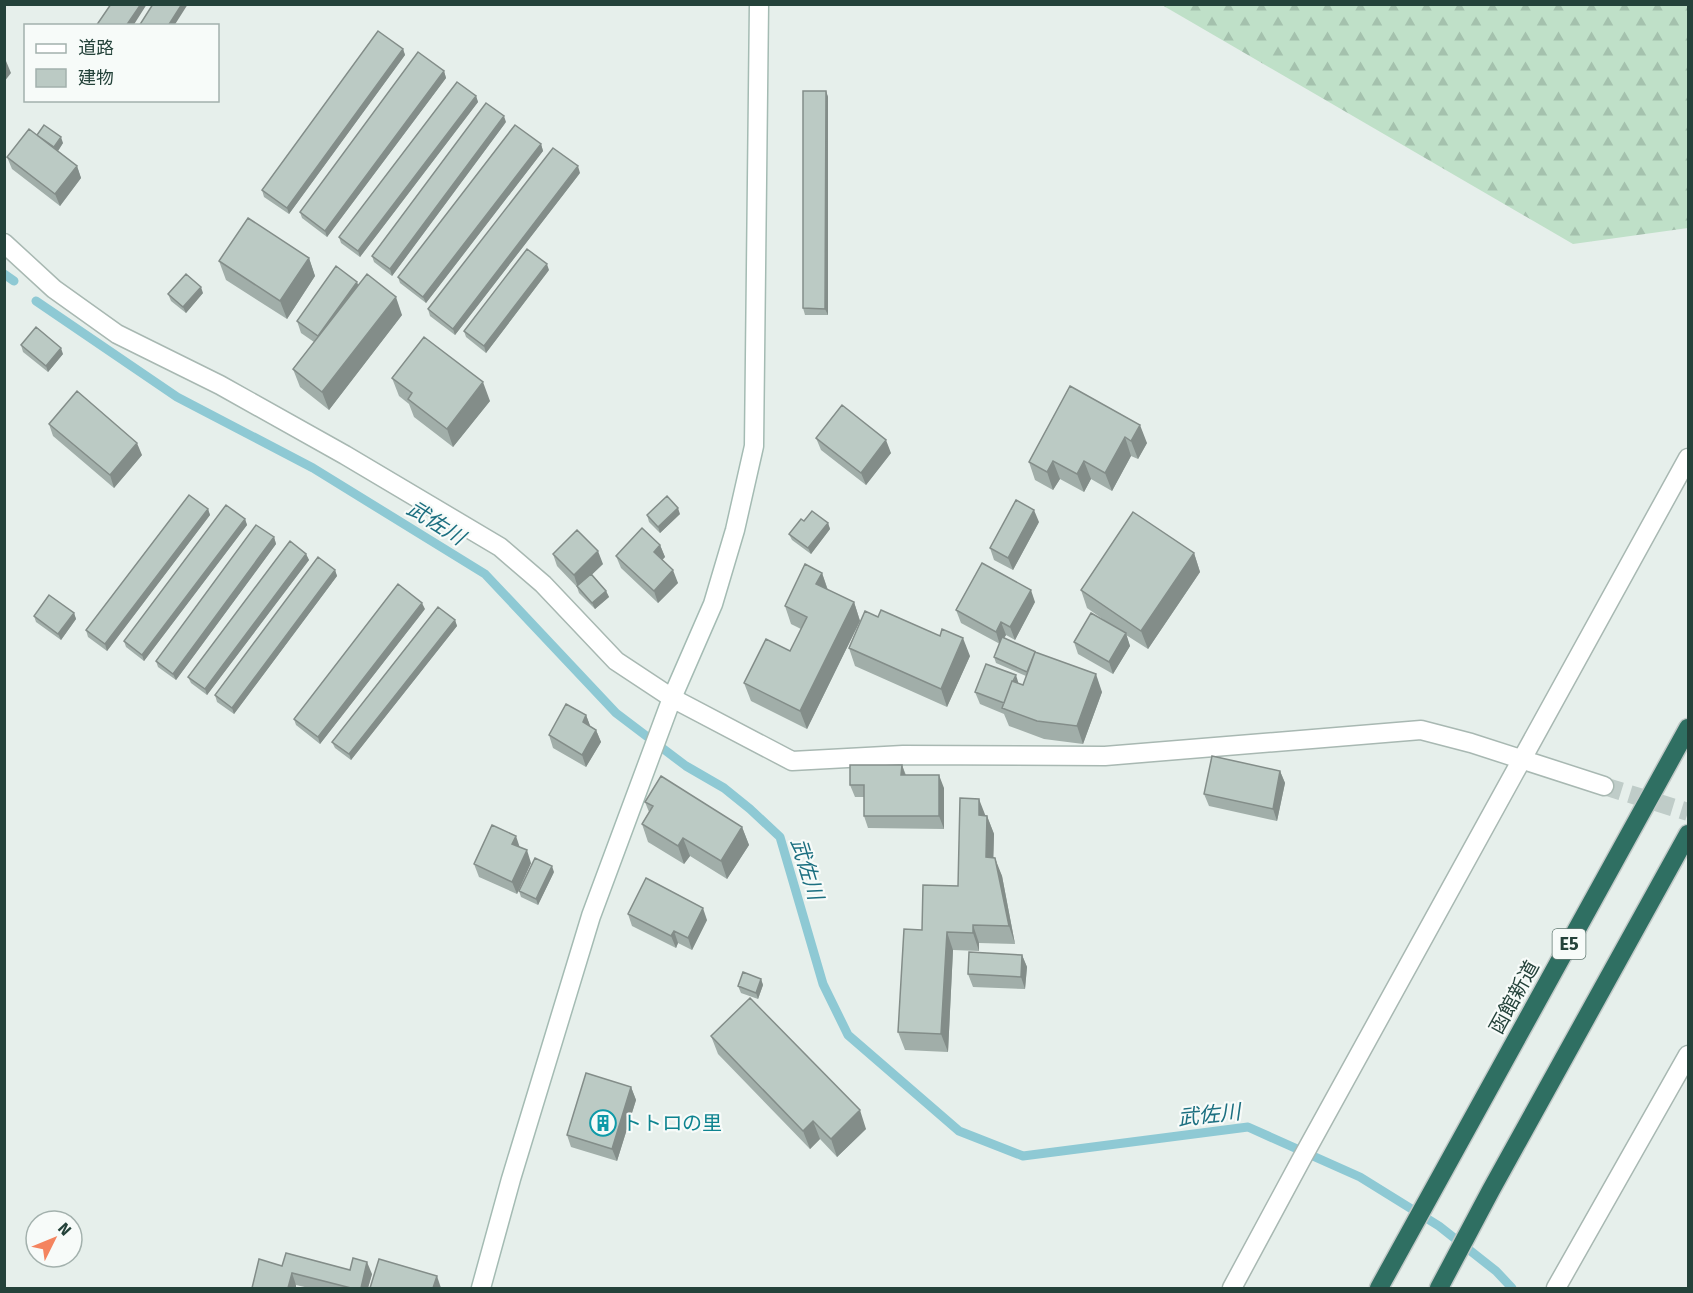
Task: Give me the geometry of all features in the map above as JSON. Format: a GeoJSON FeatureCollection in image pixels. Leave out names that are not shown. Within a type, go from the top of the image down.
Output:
{"type":"FeatureCollection","features":[{"type":"Feature","properties":{"kind":"highway","name":"函館新道"},"geometry":{"type":"LineString","coordinates":[[1379,1288],[1689,728]]}},
{"type":"Feature","properties":{"kind":"highway","name":"E5"},"geometry":{"type":"LineString","coordinates":[[1440,1288],[1491,1190],[1689,834]]}},
{"type":"Feature","properties":{"kind":"street"},"geometry":{"type":"LineString","coordinates":[[481,1288],[511,1179],[591,915],[672,698],[713,604],[735,530],[754,446],[759,4]]}},
{"type":"Feature","properties":{"kind":"street"},"geometry":{"type":"LineString","coordinates":[[4,243],[54,289],[117,334],[230,391],[345,455],[500,547],[543,584],[616,661],[672,698],[792,762],[903,755],[1105,756],[1421,730],[1471,743],[1604,786]]}},
{"type":"Feature","properties":{"kind":"street"},"geometry":{"type":"LineString","coordinates":[[1233,1288],[1301,1160],[1689,458]]}},
{"type":"Feature","properties":{"kind":"street"},"geometry":{"type":"LineString","coordinates":[[1556,1288],[1689,1055]]}},
{"type":"Feature","properties":{"kind":"green space"},"geometry":{"type":"Polygon","coordinates":[[[1162,5],[1688,5],[1688,228],[1573,244],[1162,5]]]}},
{"type":"Feature","properties":{"kind":"building"},"geometry":{"type":"Polygon","coordinates":[[[111,4],[141,4],[127,24],[97,24],[111,4]]]}},
{"type":"Feature","properties":{"kind":"building"},"geometry":{"type":"Polygon","coordinates":[[[153,4],[182,4],[169,24],[140,24],[153,4]]]}},
{"type":"Feature","properties":{"kind":"building"},"geometry":{"type":"Polygon","coordinates":[[[378,31],[403,49],[287,208],[262,190],[378,31]]]}},
{"type":"Feature","properties":{"kind":"building"},"geometry":{"type":"Polygon","coordinates":[[[418,52],[444,71],[325,231],[300,212],[418,52]]]}},
{"type":"Feature","properties":{"kind":"building"},"geometry":{"type":"Polygon","coordinates":[[[457,82],[476,96],[358,251],[339,237],[457,82]]]}},
{"type":"Feature","properties":{"kind":"building"},"geometry":{"type":"Polygon","coordinates":[[[803,91],[826,91],[825,309],[803,308],[803,91]]]}},
{"type":"Feature","properties":{"kind":"building"},"geometry":{"type":"Polygon","coordinates":[[[486,103],[504,116],[390,269],[372,256],[486,103]]]}},
{"type":"Feature","properties":{"kind":"building"},"geometry":{"type":"Polygon","coordinates":[[[44,125],[61,137],[54,147],[37,135],[44,125]]]}},
{"type":"Feature","properties":{"kind":"building"},"geometry":{"type":"Polygon","coordinates":[[[515,125],[541,144],[423,297],[398,277],[515,125]]]}},
{"type":"Feature","properties":{"kind":"building"},"geometry":{"type":"Polygon","coordinates":[[[29,129],[77,166],[55,194],[7,157],[29,129]]]}},
{"type":"Feature","properties":{"kind":"building"},"geometry":{"type":"Polygon","coordinates":[[[553,148],[578,166],[453,329],[428,309],[553,148]]]}},
{"type":"Feature","properties":{"kind":"building"},"geometry":{"type":"Polygon","coordinates":[[[248,218],[309,258],[280,301],[219,261],[248,218]]]}},
{"type":"Feature","properties":{"kind":"building"},"geometry":{"type":"Polygon","coordinates":[[[527,249],[547,264],[484,346],[464,331],[527,249]]]}},
{"type":"Feature","properties":{"kind":"building"},"geometry":{"type":"Polygon","coordinates":[[[336,266],[357,282],[318,336],[297,321],[336,266]]]}},
{"type":"Feature","properties":{"kind":"building"},"geometry":{"type":"Polygon","coordinates":[[[186,274],[201,287],[183,307],[168,294],[186,274]]]}},
{"type":"Feature","properties":{"kind":"building"},"geometry":{"type":"Polygon","coordinates":[[[367,274],[396,297],[322,392],[293,369],[367,274]]]}},
{"type":"Feature","properties":{"kind":"building"},"geometry":{"type":"Polygon","coordinates":[[[36,327],[61,348],[46,366],[21,345],[36,327]]]}},
{"type":"Feature","properties":{"kind":"building"},"geometry":{"type":"Polygon","coordinates":[[[424,337],[483,382],[447,429],[408,399],[412,393],[392,378],[424,337]]]}},
{"type":"Feature","properties":{"kind":"building"},"geometry":{"type":"Polygon","coordinates":[[[1070,386],[1140,425],[1131,441],[1125,437],[1105,473],[1084,461],[1077,474],[1053,461],[1047,472],[1029,462],[1070,386]]]}},
{"type":"Feature","properties":{"kind":"building"},"geometry":{"type":"Polygon","coordinates":[[[77,391],[137,443],[110,475],[49,424],[77,391]]]}},
{"type":"Feature","properties":{"kind":"building"},"geometry":{"type":"Polygon","coordinates":[[[842,405],[886,440],[861,473],[816,438],[842,405]]]}},
{"type":"Feature","properties":{"kind":"building"},"geometry":{"type":"Polygon","coordinates":[[[189,495],[208,509],[105,644],[86,630],[189,495]]]}},
{"type":"Feature","properties":{"kind":"building"},"geometry":{"type":"Polygon","coordinates":[[[667,496],[678,508],[658,527],[647,515],[667,496]]]}},
{"type":"Feature","properties":{"kind":"building"},"geometry":{"type":"Polygon","coordinates":[[[1016,500],[1034,510],[1008,558],[990,548],[1016,500]]]}},
{"type":"Feature","properties":{"kind":"building"},"geometry":{"type":"Polygon","coordinates":[[[226,505],[245,519],[142,655],[124,641],[226,505]]]}},
{"type":"Feature","properties":{"kind":"building"},"geometry":{"type":"Polygon","coordinates":[[[812,511],[828,523],[808,548],[789,534],[801,519],[804,521],[812,511]]]}},
{"type":"Feature","properties":{"kind":"building"},"geometry":{"type":"Polygon","coordinates":[[[1133,512],[1194,553],[1141,631],[1081,590],[1133,512]]]}},
{"type":"Feature","properties":{"kind":"building"},"geometry":{"type":"Polygon","coordinates":[[[256,525],[274,537],[173,674],[156,661],[256,525]]]}},
{"type":"Feature","properties":{"kind":"building"},"geometry":{"type":"Polygon","coordinates":[[[642,528],[660,545],[654,552],[673,570],[654,591],[616,556],[642,528]]]}},
{"type":"Feature","properties":{"kind":"building"},"geometry":{"type":"Polygon","coordinates":[[[577,530],[598,551],[574,575],[553,554],[577,530]]]}},
{"type":"Feature","properties":{"kind":"building"},"geometry":{"type":"Polygon","coordinates":[[[290,541],[306,554],[205,689],[188,677],[290,541]]]}},
{"type":"Feature","properties":{"kind":"building"},"geometry":{"type":"Polygon","coordinates":[[[318,557],[335,570],[232,708],[215,695],[318,557]]]}},
{"type":"Feature","properties":{"kind":"building"},"geometry":{"type":"Polygon","coordinates":[[[982,563],[1031,590],[1010,627],[1001,622],[996,632],[956,610],[982,563]]]}},
{"type":"Feature","properties":{"kind":"building"},"geometry":{"type":"Polygon","coordinates":[[[805,564],[822,573],[816,584],[854,602],[800,711],[744,683],[766,639],[790,651],[807,617],[785,606],[805,564]]]}},
{"type":"Feature","properties":{"kind":"building"},"geometry":{"type":"Polygon","coordinates":[[[591,574],[606,591],[592,603],[577,586],[591,574]]]}},
{"type":"Feature","properties":{"kind":"building"},"geometry":{"type":"Polygon","coordinates":[[[398,584],[422,603],[318,737],[294,719],[398,584]]]}},
{"type":"Feature","properties":{"kind":"building"},"geometry":{"type":"Polygon","coordinates":[[[49,595],[74,613],[58,634],[34,616],[49,595]]]}},
{"type":"Feature","properties":{"kind":"building"},"geometry":{"type":"Polygon","coordinates":[[[438,607],[455,620],[349,754],[332,742],[438,607]]]}},
{"type":"Feature","properties":{"kind":"building"},"geometry":{"type":"Polygon","coordinates":[[[881,610],[940,636],[942,629],[963,638],[941,689],[849,648],[865,611],[878,617],[881,610]]]}},
{"type":"Feature","properties":{"kind":"building"},"geometry":{"type":"Polygon","coordinates":[[[1091,613],[1126,633],[1109,662],[1074,642],[1091,613]]]}},
{"type":"Feature","properties":{"kind":"building"},"geometry":{"type":"Polygon","coordinates":[[[1002,637],[1036,652],[1027,672],[994,657],[1002,637]]]}},
{"type":"Feature","properties":{"kind":"building"},"geometry":{"type":"Polygon","coordinates":[[[1035,652],[1096,674],[1077,726],[1037,721],[1002,708],[1012,681],[1023,685],[1035,652]]]}},
{"type":"Feature","properties":{"kind":"building"},"geometry":{"type":"Polygon","coordinates":[[[986,664],[1016,675],[1004,703],[975,692],[986,664]]]}},
{"type":"Feature","properties":{"kind":"building"},"geometry":{"type":"Polygon","coordinates":[[[566,704],[586,715],[583,722],[596,730],[582,755],[549,735],[566,704]]]}},
{"type":"Feature","properties":{"kind":"building"},"geometry":{"type":"Polygon","coordinates":[[[1212,756],[1280,771],[1273,809],[1204,794],[1212,756]]]}},
{"type":"Feature","properties":{"kind":"building"},"geometry":{"type":"Polygon","coordinates":[[[850,765],[902,765],[901,775],[939,775],[939,816],[864,816],[864,785],[850,785],[850,765]]]}},
{"type":"Feature","properties":{"kind":"building"},"geometry":{"type":"Polygon","coordinates":[[[661,776],[742,827],[721,861],[683,838],[678,846],[642,824],[653,806],[645,802],[661,776]]]}},
{"type":"Feature","properties":{"kind":"building"},"geometry":{"type":"Polygon","coordinates":[[[960,798],[979,799],[979,815],[987,816],[986,857],[995,858],[1009,926],[973,925],[973,933],[947,932],[941,1034],[898,1032],[904,929],[922,930],[923,885],[958,886],[960,798]]]}},
{"type":"Feature","properties":{"kind":"building"},"geometry":{"type":"Polygon","coordinates":[[[492,825],[516,836],[512,844],[527,850],[512,882],[474,864],[492,825]]]}},
{"type":"Feature","properties":{"kind":"building"},"geometry":{"type":"Polygon","coordinates":[[[535,858],[552,866],[536,899],[519,891],[535,858]]]}},
{"type":"Feature","properties":{"kind":"building"},"geometry":{"type":"Polygon","coordinates":[[[646,878],[703,908],[688,938],[674,931],[671,936],[628,914],[646,878]]]}},
{"type":"Feature","properties":{"kind":"building"},"geometry":{"type":"Polygon","coordinates":[[[969,952],[1022,955],[1021,977],[968,974],[969,952]]]}},
{"type":"Feature","properties":{"kind":"building"},"geometry":{"type":"Polygon","coordinates":[[[743,972],[761,979],[756,993],[738,986],[743,972]]]}},
{"type":"Feature","properties":{"kind":"building"},"geometry":{"type":"Polygon","coordinates":[[[750,998],[860,1110],[831,1139],[813,1121],[803,1131],[711,1036],[750,998]]]}},
{"type":"Feature","properties":{"kind":"building","name":"トトロの里"},"geometry":{"type":"Polygon","coordinates":[[[586,1073],[631,1087],[612,1149],[567,1135],[586,1073]]]}},
{"type":"Feature","properties":{"kind":"building"},"geometry":{"type":"Polygon","coordinates":[[[286,1253],[350,1270],[353,1258],[367,1262],[361,1288],[351,1288],[292,1273],[288,1288],[252,1288],[259,1259],[282,1266],[286,1253]]]}},
{"type":"Feature","properties":{"kind":"building"},"geometry":{"type":"Polygon","coordinates":[[[379,1259],[437,1276],[433,1288],[370,1288],[379,1259]]]}},
{"type":"Feature","properties":{"kind":"waterway","name":"武佐川"},"geometry":{"type":"LineString","coordinates":[[4,274],[14,281]]}},
{"type":"Feature","properties":{"kind":"waterway","name":"武佐川"},"geometry":{"type":"LineString","coordinates":[[36,301],[177,397],[313,468],[485,574],[616,713],[686,766],[724,788],[750,809],[780,837],[823,984],[848,1035],[959,1131],[1023,1156],[1248,1127],[1360,1177],[1439,1226],[1496,1271],[1512,1288]]}},
{"type":"Feature","properties":{"kind":"tunnel"},"geometry":{"type":"LineString","coordinates":[[1604,786],[1688,812]]}},
{"type":"Feature","properties":{"kind":"place","name":"トトロの里"},"geometry":{"type":"Point","coordinates":[603,1123]}}]}
